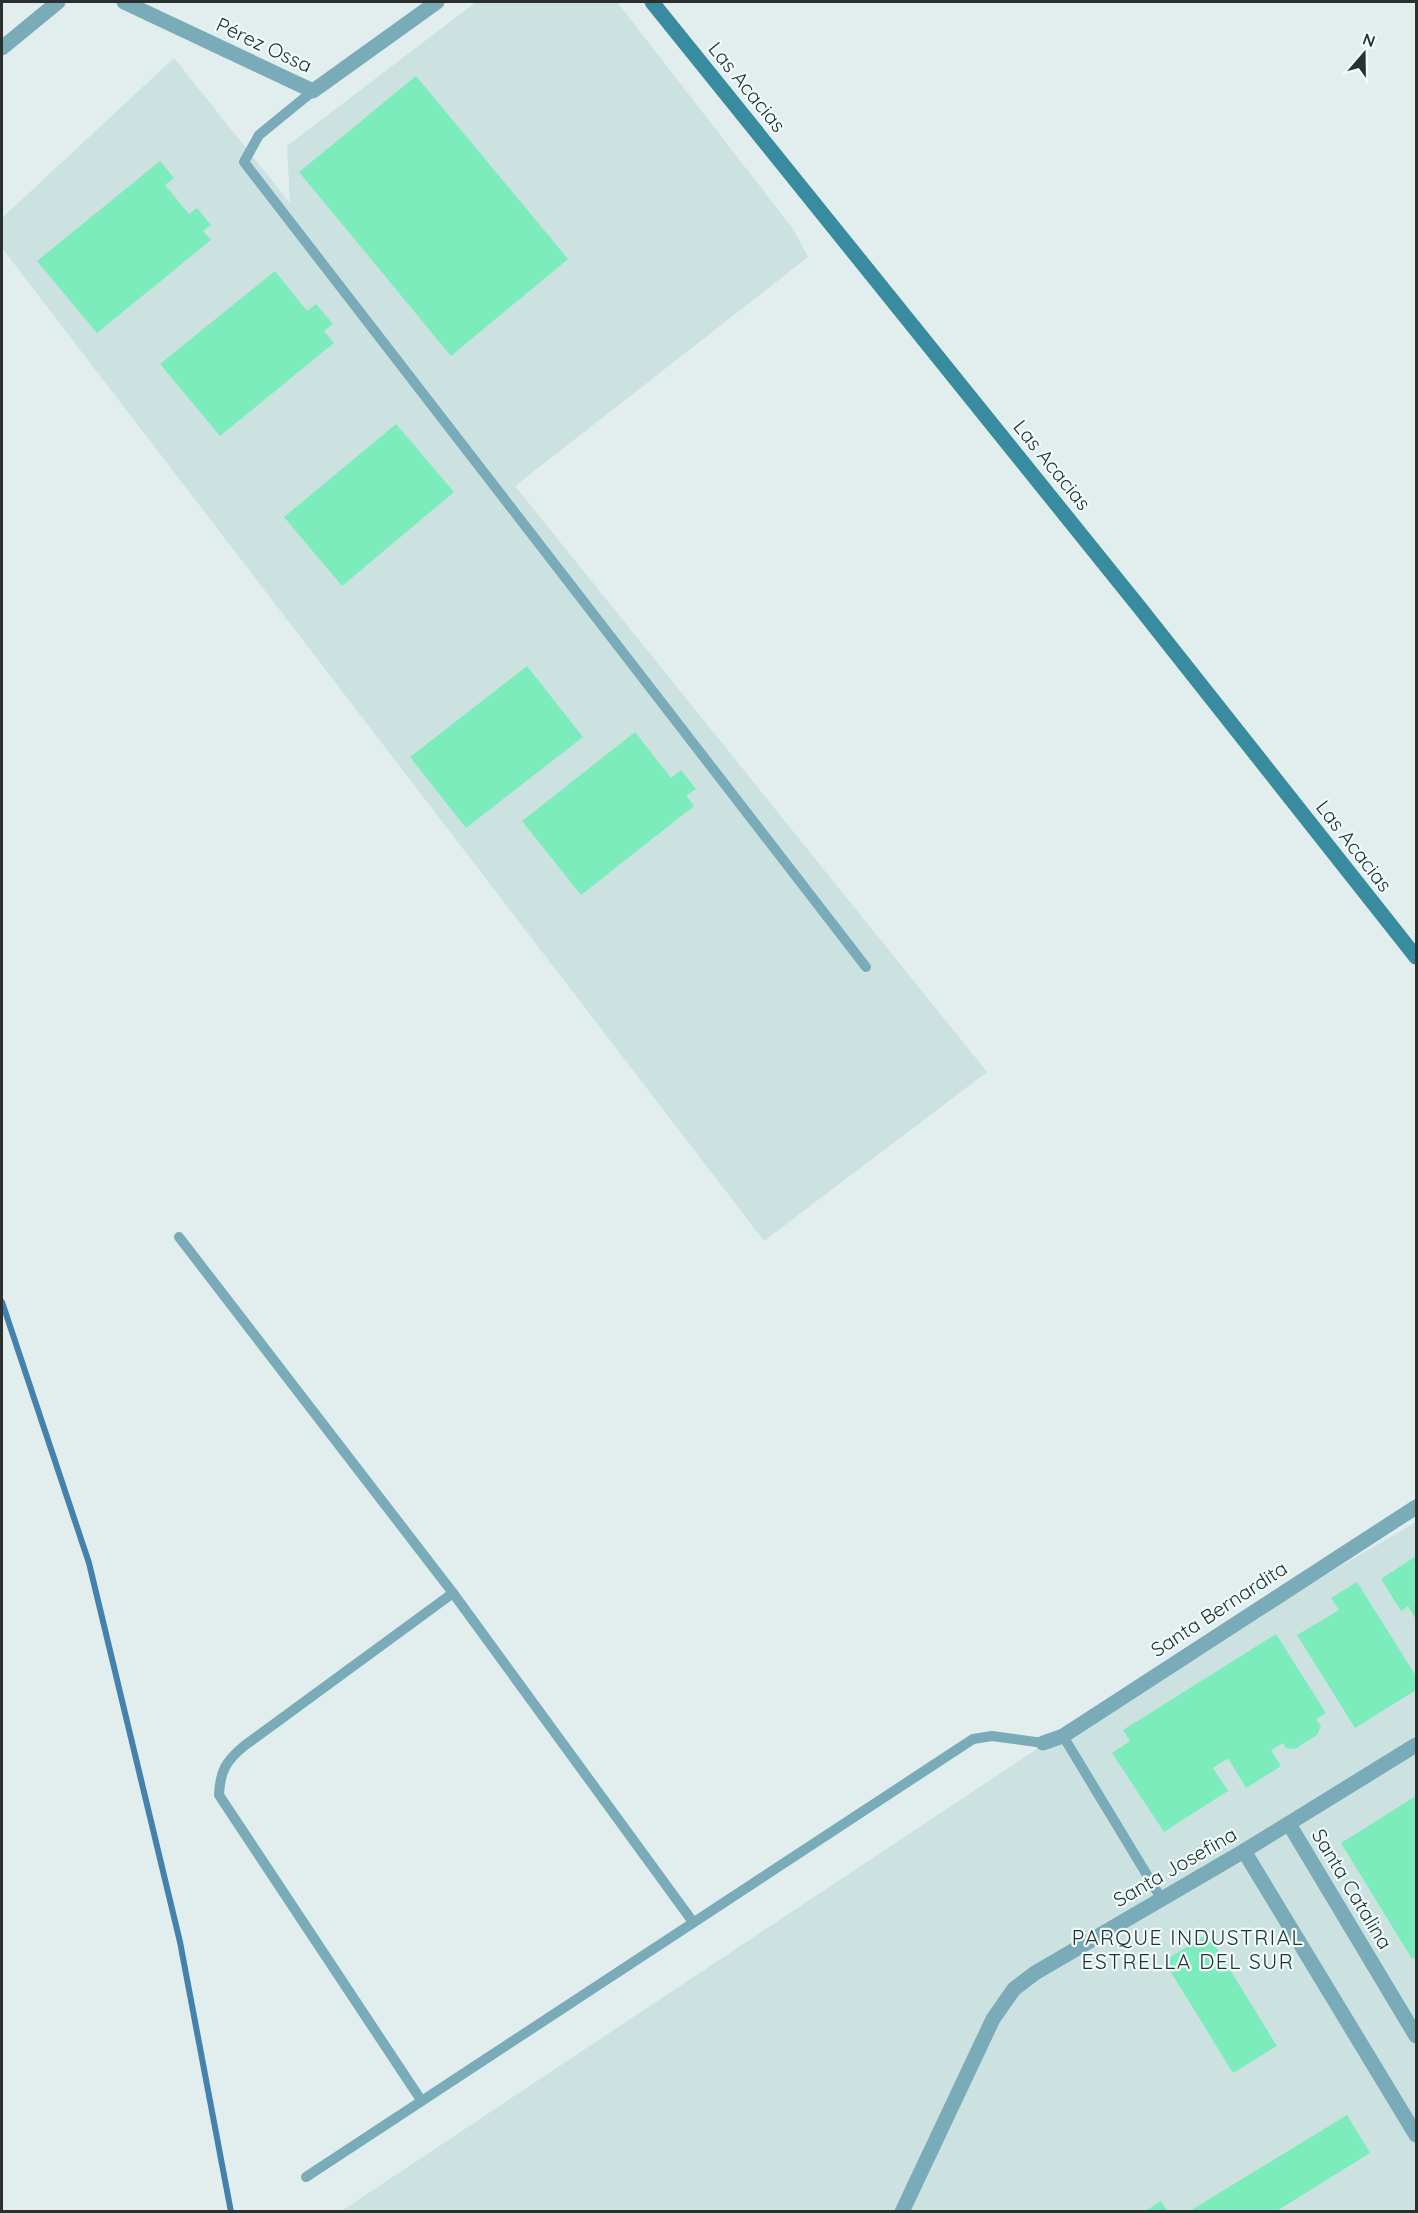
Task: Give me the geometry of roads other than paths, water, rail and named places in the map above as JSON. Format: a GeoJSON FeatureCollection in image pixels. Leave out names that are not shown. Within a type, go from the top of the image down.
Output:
{"type":"FeatureCollection","features":[{"type":"Feature","properties":{"kind":"main road","name":"Las Acacias"},"geometry":{"type":"LineString","coordinates":[[652,2],[1133,599],[1416,957]]}},
{"type":"Feature","properties":{"kind":"street"},"geometry":{"type":"LineString","coordinates":[[2,48],[58,2]]}},
{"type":"Feature","properties":{"kind":"street","name":"Pérez Ossa"},"geometry":{"type":"LineString","coordinates":[[124,2],[313,91],[437,2]]}},
{"type":"Feature","properties":{"kind":"street","name":"Santa Bernardita"},"geometry":{"type":"LineString","coordinates":[[1043,1743],[1063,1736],[1416,1507]]}},
{"type":"Feature","properties":{"kind":"street","name":"Santa Josefina"},"geometry":{"type":"LineString","coordinates":[[902,2211],[1002,2003],[1014,1989],[1035,1973],[1244,1851],[1416,1745]]}},
{"type":"Feature","properties":{"kind":"street","name":"Santa Catalina"},"geometry":{"type":"LineString","coordinates":[[1289,1824],[1416,2036]]}},
{"type":"Feature","properties":{"kind":"street"},"geometry":{"type":"LineString","coordinates":[[1244,1851],[1416,2135]]}},
{"type":"Feature","properties":{"kind":"lane"},"geometry":{"type":"LineString","coordinates":[[313,91],[259,135],[244,162],[866,967]]}},
{"type":"Feature","properties":{"kind":"lane"},"geometry":{"type":"LineString","coordinates":[[179,1237],[453,1593],[693,1922]]}},
{"type":"Feature","properties":{"kind":"lane"},"geometry":{"type":"LineString","coordinates":[[421,2100],[219,1795],[220,1774],[227,1760],[244,1746],[453,1593]]}},
{"type":"Feature","properties":{"kind":"lane"},"geometry":{"type":"LineString","coordinates":[[306,2177],[973,1739],[992,1736],[1043,1743]]}},
{"type":"Feature","properties":{"kind":"lane"},"geometry":{"type":"LineString","coordinates":[[1063,1736],[1161,1898]]}},
{"type":"Feature","properties":{"kind":"waterway"},"geometry":{"type":"LineString","coordinates":[[2,1302],[89,1563],[180,1942],[231,2212]]}},
{"type":"Feature","properties":{"kind":"district","name":"PARQUE INDUSTRIAL ESTRELLA DEL SUR"},"geometry":{"type":"Point","coordinates":[1188,1950]}}]}
